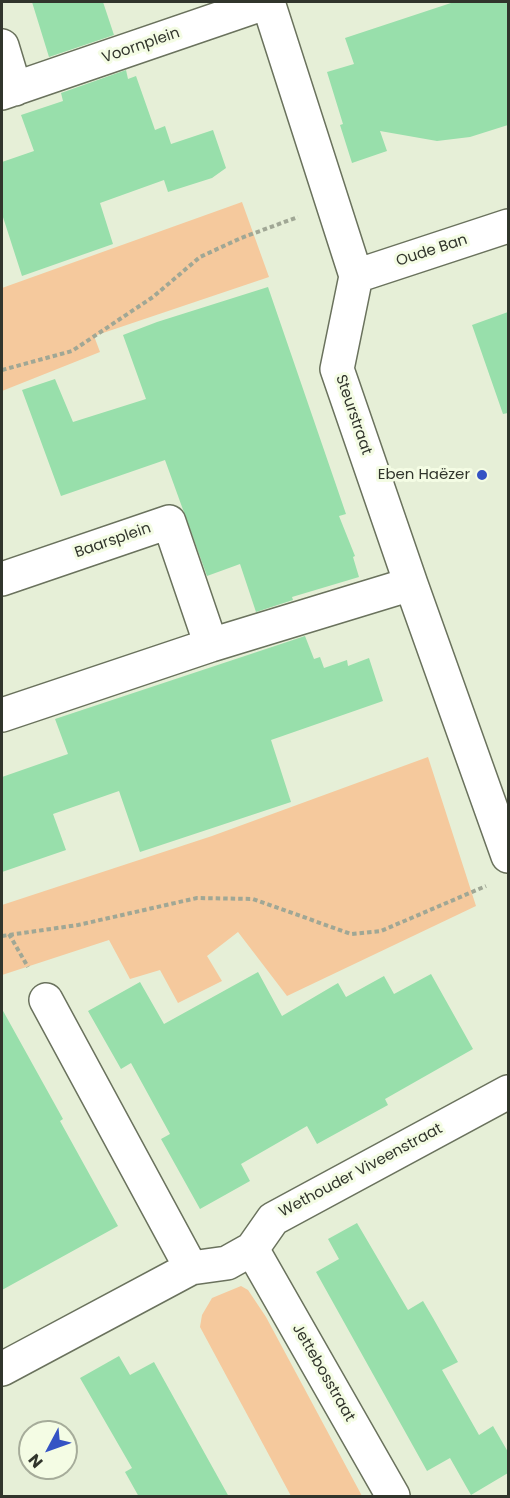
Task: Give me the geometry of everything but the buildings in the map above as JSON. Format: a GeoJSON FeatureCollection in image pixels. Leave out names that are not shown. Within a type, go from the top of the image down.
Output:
{"type":"FeatureCollection","features":[{"type":"Feature","properties":{"kind":"street","name":"Voornplein"},"geometry":{"type":"LineString","coordinates":[[2,46],[8,91],[268,2]]}},
{"type":"Feature","properties":{"kind":"street","name":"Steurstraat"},"geometry":{"type":"LineString","coordinates":[[268,2],[356,276],[337,369],[508,856]]}},
{"type":"Feature","properties":{"kind":"street","name":"Oude Ban"},"geometry":{"type":"LineString","coordinates":[[356,276],[508,226]]}},
{"type":"Feature","properties":{"kind":"street","name":"Baarsplein"},"geometry":{"type":"LineString","coordinates":[[2,579],[169,522],[211,645]]}},
{"type":"Feature","properties":{"kind":"street"},"geometry":{"type":"LineString","coordinates":[[2,715],[211,645],[411,584]]}},
{"type":"Feature","properties":{"kind":"street"},"geometry":{"type":"LineString","coordinates":[[46,1000],[191,1268]]}},
{"type":"Feature","properties":{"kind":"street","name":"Wethouder Viveenstraat"},"geometry":{"type":"LineString","coordinates":[[2,1369],[191,1268],[227,1263],[252,1249],[273,1219],[508,1092]]}},
{"type":"Feature","properties":{"kind":"street","name":"Jettebosstraat"},"geometry":{"type":"LineString","coordinates":[[252,1249],[393,1497]]}},
{"type":"Feature","properties":{"kind":"path"},"geometry":{"type":"LineString","coordinates":[[2,370],[72,351],[153,297],[200,257],[241,238],[333,205]]}},
{"type":"Feature","properties":{"kind":"path"},"geometry":{"type":"LineString","coordinates":[[2,936],[78,925],[197,898],[253,899],[351,934],[381,931],[487,885]]}},
{"type":"Feature","properties":{"kind":"shaded area"},"geometry":{"type":"Polygon","coordinates":[[[242,202],[269,277],[94,336],[100,352],[2,391],[2,288],[242,202]]]}},
{"type":"Feature","properties":{"kind":"shaded area"},"geometry":{"type":"Polygon","coordinates":[[[428,757],[476,906],[287,996],[238,932],[207,956],[222,981],[178,1003],[160,970],[130,979],[109,940],[2,975],[2,905],[212,836],[428,757]]]}},
{"type":"Feature","properties":{"kind":"shaded area"},"geometry":{"type":"Polygon","coordinates":[[[241,1286],[248,1290],[266,1317],[362,1496],[291,1496],[200,1327],[202,1315],[212,1298],[241,1286]]]}},
{"type":"Feature","properties":{"kind":"place","name":"Eben Haëzer"},"geometry":{"type":"Point","coordinates":[482,475]}}]}
